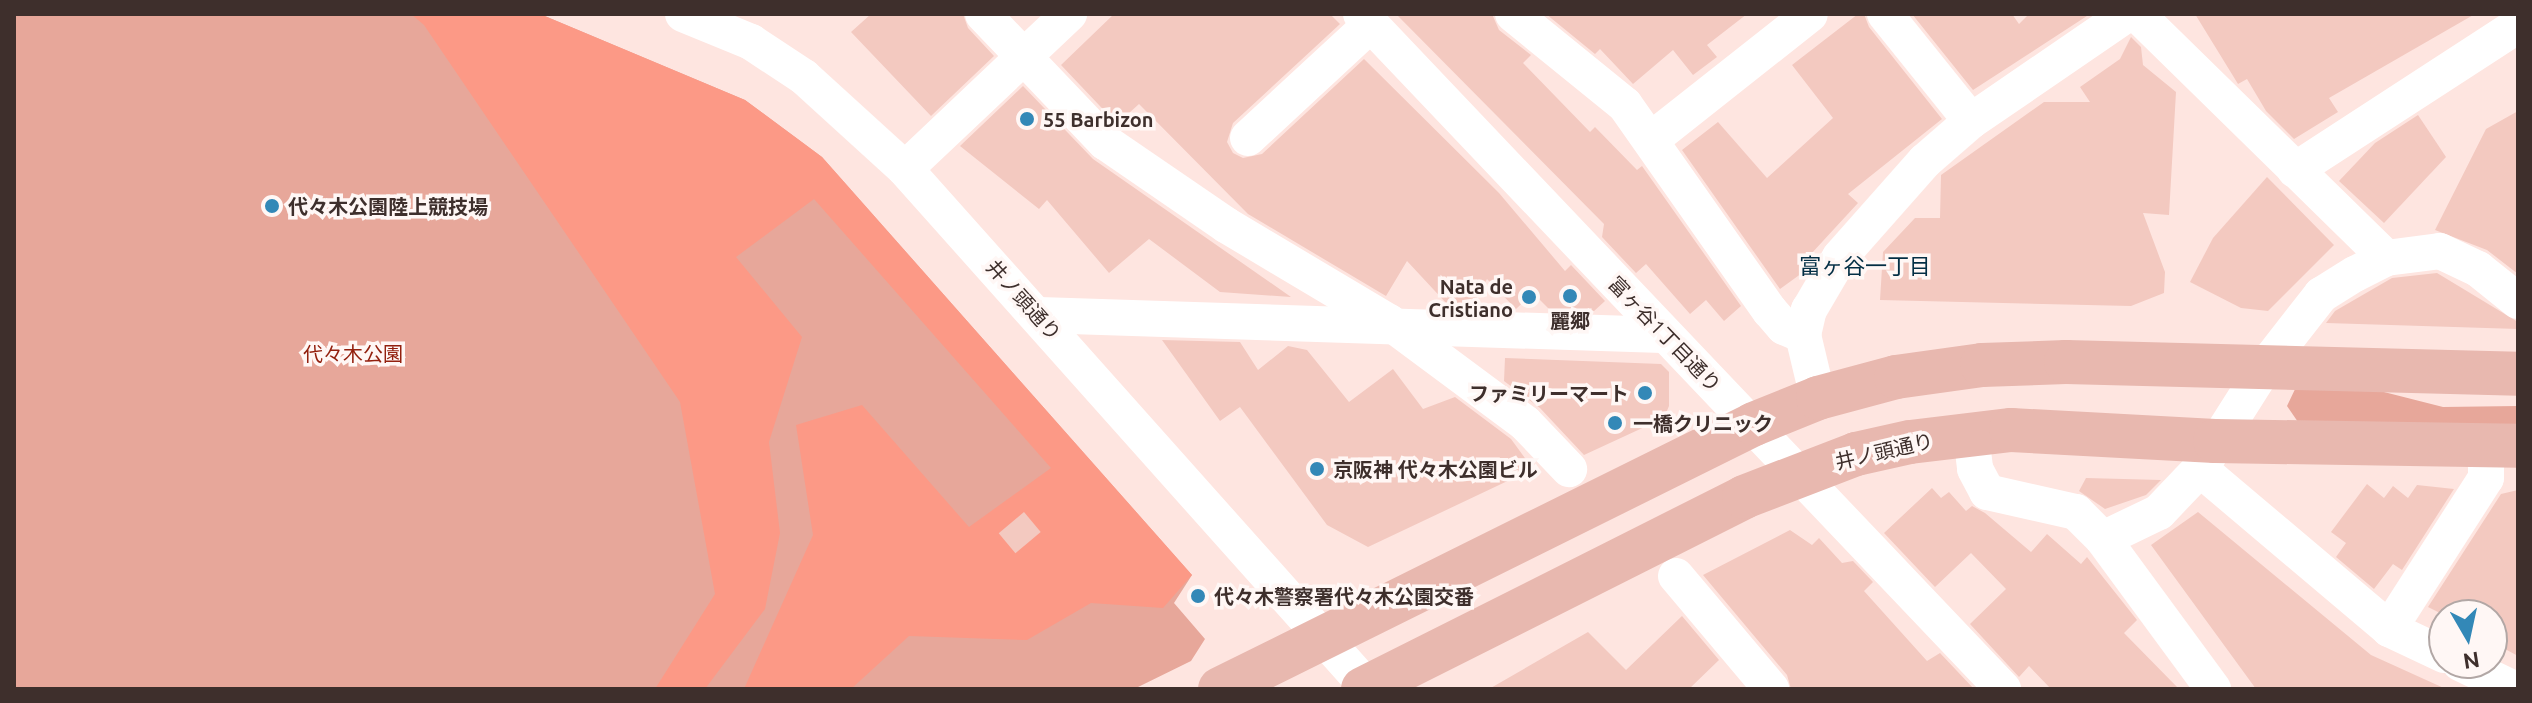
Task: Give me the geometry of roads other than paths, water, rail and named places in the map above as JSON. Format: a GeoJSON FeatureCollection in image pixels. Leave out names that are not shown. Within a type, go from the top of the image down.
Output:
{"type":"FeatureCollection","features":[{"type":"Feature","properties":{"kind":"main road"},"geometry":{"type":"LineString","coordinates":[[1220,689],[1754,424],[1818,398],[1896,377],[1982,365],[2518,374]]}},
{"type":"Feature","properties":{"kind":"main road","name":"井ノ頭通り"},"geometry":{"type":"LineString","coordinates":[[1366,688],[1797,473],[1869,451],[1971,435],[2051,430],[2208,455],[2502,446]]}},
{"type":"Feature","properties":{"kind":"street","name":"井ノ頭通り"},"geometry":{"type":"LineString","coordinates":[[683,14],[751,42],[804,77],[905,169],[1039,315],[1366,688]]}},
{"type":"Feature","properties":{"kind":"street"},"geometry":{"type":"LineString","coordinates":[[983,14],[1132,164],[1389,322],[1525,423],[1569,469]]}},
{"type":"Feature","properties":{"kind":"street"},"geometry":{"type":"LineString","coordinates":[[905,169],[1069,14]]}},
{"type":"Feature","properties":{"kind":"street"},"geometry":{"type":"LineString","coordinates":[[1513,14],[1594,76],[1652,139],[1770,311],[1784,327],[1803,335]]}},
{"type":"Feature","properties":{"kind":"street"},"geometry":{"type":"LineString","coordinates":[[1652,139],[1810,14]]}},
{"type":"Feature","properties":{"kind":"street"},"geometry":{"type":"LineString","coordinates":[[1885,14],[1971,121]]}},
{"type":"Feature","properties":{"kind":"street"},"geometry":{"type":"LineString","coordinates":[[1818,398],[1803,335],[1809,310],[1840,257],[1925,161],[1971,121],[2127,14]]}},
{"type":"Feature","properties":{"kind":"street"},"geometry":{"type":"LineString","coordinates":[[2137,14],[2386,258]]}},
{"type":"Feature","properties":{"kind":"street"},"geometry":{"type":"LineString","coordinates":[[1248,138],[1366,19]]}},
{"type":"Feature","properties":{"kind":"street","name":"富ヶ谷1丁目通り"},"geometry":{"type":"LineString","coordinates":[[1366,19],[1663,335],[1754,424],[2003,689]]}},
{"type":"Feature","properties":{"kind":"street"},"geometry":{"type":"LineString","coordinates":[[2295,170],[2518,25]]}},
{"type":"Feature","properties":{"kind":"street"},"geometry":{"type":"LineString","coordinates":[[2103,539],[2159,512],[2208,455],[2264,368],[2321,295],[2386,258],[2440,251],[2478,269],[2518,301]]}},
{"type":"Feature","properties":{"kind":"street"},"geometry":{"type":"LineString","coordinates":[[1039,315],[1389,322],[1663,335]]}},
{"type":"Feature","properties":{"kind":"street"},"geometry":{"type":"LineString","coordinates":[[1971,435],[1975,469],[1987,492],[2076,512],[2103,539],[2213,689]]}},
{"type":"Feature","properties":{"kind":"street"},"geometry":{"type":"LineString","coordinates":[[2389,629],[2486,478],[2502,446]]}},
{"type":"Feature","properties":{"kind":"street"},"geometry":{"type":"LineString","coordinates":[[2208,455],[2389,629],[2428,647]]}},
{"type":"Feature","properties":{"kind":"street"},"geometry":{"type":"LineString","coordinates":[[1676,576],[1755,684]]}},
{"type":"Feature","properties":{"kind":"street"},"geometry":{"type":"LineString","coordinates":[[2493,679],[2514,689]]}},
{"type":"Feature","properties":{"kind":"place","name":"55 Barbizon"},"geometry":{"type":"Point","coordinates":[1027,119]}},
{"type":"Feature","properties":{"kind":"place","name":"代々木公園陸上競技場"},"geometry":{"type":"Point","coordinates":[272,206]}},
{"type":"Feature","properties":{"kind":"place","name":"麗郷"},"geometry":{"type":"Point","coordinates":[1570,296]}},
{"type":"Feature","properties":{"kind":"place","name":"Nata de Cristiano"},"geometry":{"type":"Point","coordinates":[1529,297]}},
{"type":"Feature","properties":{"kind":"place","name":"ファミリーマート"},"geometry":{"type":"Point","coordinates":[1645,393]}},
{"type":"Feature","properties":{"kind":"place","name":"一橋クリニック"},"geometry":{"type":"Point","coordinates":[1615,423]}},
{"type":"Feature","properties":{"kind":"place","name":"京阪神 代々木公園ビル"},"geometry":{"type":"Point","coordinates":[1317,469]}},
{"type":"Feature","properties":{"kind":"place","name":"代々木警察署代々木公園交番"},"geometry":{"type":"Point","coordinates":[1198,596]}},
{"type":"Feature","properties":{"kind":"district","name":"富ヶ谷一丁目"},"geometry":{"type":"Point","coordinates":[1865,266]}},
{"type":"Feature","properties":{"kind":"park label","name":"代々木公園"},"geometry":{"type":"Point","coordinates":[353,353]}}]}
